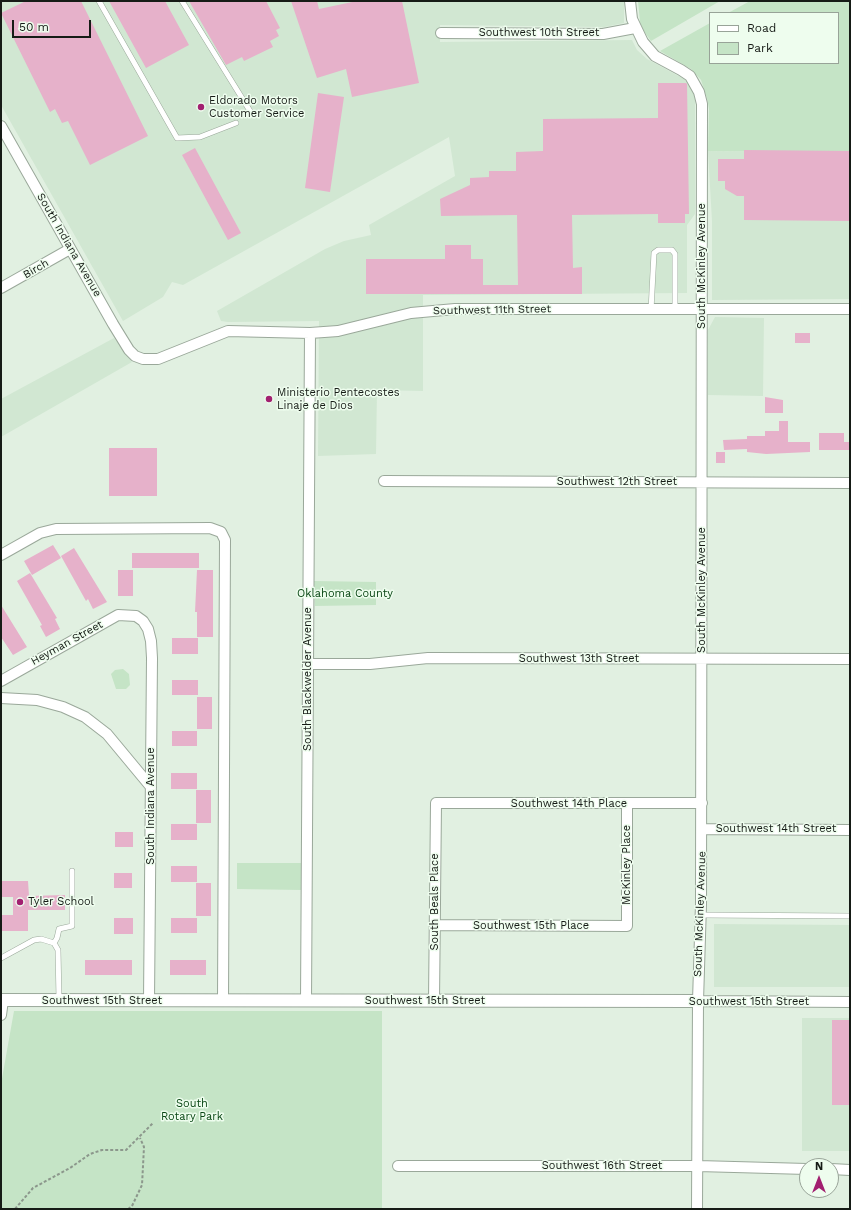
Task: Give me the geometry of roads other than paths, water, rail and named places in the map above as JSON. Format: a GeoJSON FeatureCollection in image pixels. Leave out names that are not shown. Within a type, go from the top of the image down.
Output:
{"type":"FeatureCollection","features":[{"type":"Feature","properties":{"kind":"street","name":"South McKinley Avenue"},"geometry":{"type":"LineString","coordinates":[[630,1],[635,28],[643,42],[655,56],[690,76],[701,99],[702,829],[698,1002],[698,1209]]}},
{"type":"Feature","properties":{"kind":"street","name":"Southwest 10th Street"},"geometry":{"type":"LineString","coordinates":[[441,33],[603,34],[635,28]]}},
{"type":"Feature","properties":{"kind":"street","name":"South Indiana Avenue"},"geometry":{"type":"LineString","coordinates":[[2,129],[129,350],[135,356],[143,359]]}},
{"type":"Feature","properties":{"kind":"street","name":"Birch"},"geometry":{"type":"LineString","coordinates":[[1,288],[70,249]]}},
{"type":"Feature","properties":{"kind":"street","name":"Southwest 11th Street"},"geometry":{"type":"LineString","coordinates":[[143,359],[158,360],[207,338],[228,331],[310,333],[338,331],[411,313],[447,309],[850,309]]}},
{"type":"Feature","properties":{"kind":"street","name":"South Blackwelder Avenue"},"geometry":{"type":"LineString","coordinates":[[306,1002],[310,333]]}},
{"type":"Feature","properties":{"kind":"street","name":"Southwest 12th Street"},"geometry":{"type":"LineString","coordinates":[[384,481],[850,482]]}},
{"type":"Feature","properties":{"kind":"street"},"geometry":{"type":"LineString","coordinates":[[1,555],[40,533],[56,528],[210,528],[221,532],[225,540],[223,1001]]}},
{"type":"Feature","properties":{"kind":"street","name":"Heyman Street"},"geometry":{"type":"LineString","coordinates":[[1,681],[114,617],[123,614],[136,616]]}},
{"type":"Feature","properties":{"kind":"street","name":"South Indiana Avenue"},"geometry":{"type":"LineString","coordinates":[[136,616],[146,625],[151,641],[149,1001]]}},
{"type":"Feature","properties":{"kind":"street","name":"Southwest 13th Street"},"geometry":{"type":"LineString","coordinates":[[308,664],[370,664],[428,658],[850,659]]}},
{"type":"Feature","properties":{"kind":"street"},"geometry":{"type":"LineString","coordinates":[[1,698],[37,700],[63,707],[85,717],[107,734],[151,787]]}},
{"type":"Feature","properties":{"kind":"street","name":"Southwest 14th Place"},"geometry":{"type":"LineString","coordinates":[[436,803],[702,803]]}},
{"type":"Feature","properties":{"kind":"street","name":"South Beals Place"},"geometry":{"type":"LineString","coordinates":[[434,1002],[436,803]]}},
{"type":"Feature","properties":{"kind":"street","name":"McKinley Place"},"geometry":{"type":"LineString","coordinates":[[627,804],[627,926]]}},
{"type":"Feature","properties":{"kind":"street","name":"Southwest 14th Street"},"geometry":{"type":"LineString","coordinates":[[702,829],[850,830]]}},
{"type":"Feature","properties":{"kind":"street","name":"Southwest 15th Place"},"geometry":{"type":"LineString","coordinates":[[435,925],[627,926]]}},
{"type":"Feature","properties":{"kind":"street"},"geometry":{"type":"LineString","coordinates":[[1,1015],[2,1000]]}},
{"type":"Feature","properties":{"kind":"street","name":"Southwest 15th Street"},"geometry":{"type":"LineString","coordinates":[[2,1000],[306,1002],[850,1002]]}},
{"type":"Feature","properties":{"kind":"street","name":"Southwest 16th Street"},"geometry":{"type":"LineString","coordinates":[[398,1166],[698,1166],[799,1169]]}},
{"type":"Feature","properties":{"kind":"street"},"geometry":{"type":"LineString","coordinates":[[839,1169],[850,1170]]}},
{"type":"Feature","properties":{"kind":"lane"},"geometry":{"type":"LineString","coordinates":[[99,1],[177,138],[200,137],[236,123]]}},
{"type":"Feature","properties":{"kind":"lane"},"geometry":{"type":"LineString","coordinates":[[182,1],[250,111]]}},
{"type":"Feature","properties":{"kind":"lane"},"geometry":{"type":"LineString","coordinates":[[651,310],[654,253],[658,250],[672,250],[675,254],[675,310]]}},
{"type":"Feature","properties":{"kind":"lane"},"geometry":{"type":"LineString","coordinates":[[54,943],[59,930],[72,926],[72,871]]}},
{"type":"Feature","properties":{"kind":"lane"},"geometry":{"type":"LineString","coordinates":[[701,915],[850,916]]}},
{"type":"Feature","properties":{"kind":"lane"},"geometry":{"type":"LineString","coordinates":[[1,958],[34,940],[41,939],[54,943],[58,950],[59,1000]]}},
{"type":"Feature","properties":{"kind":"place","name":"Eldorado Motors Customer Service"},"geometry":{"type":"Point","coordinates":[201,107]}},
{"type":"Feature","properties":{"kind":"place","name":"Ministerio Pentecostes Linaje de Dios"},"geometry":{"type":"Point","coordinates":[269,399]}},
{"type":"Feature","properties":{"kind":"place","name":"Tyler School"},"geometry":{"type":"Point","coordinates":[20,902]}},
{"type":"Feature","properties":{"kind":"park label","name":"Oklahoma County"},"geometry":{"type":"Point","coordinates":[345,594]}},
{"type":"Feature","properties":{"kind":"park label","name":"South Rotary Park"},"geometry":{"type":"Point","coordinates":[192,1110]}}]}
